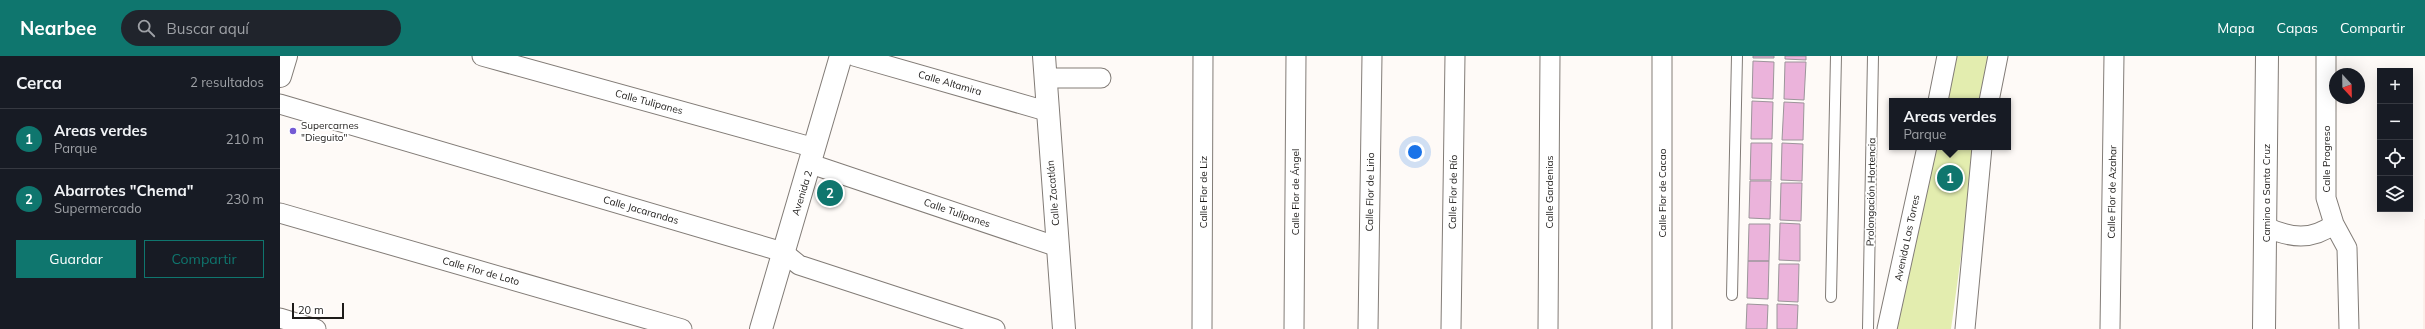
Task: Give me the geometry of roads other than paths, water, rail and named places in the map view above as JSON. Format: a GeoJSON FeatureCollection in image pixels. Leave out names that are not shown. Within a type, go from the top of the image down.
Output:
{"type":"FeatureCollection","features":[{"type":"Feature","properties":{"kind":"street"},"geometry":{"type":"LineString","coordinates":[[280,76],[286,56]]}},
{"type":"Feature","properties":{"kind":"street","name":"Calle Tulipanes"},"geometry":{"type":"LineString","coordinates":[[482,56],[813,156],[1058,247]]}},
{"type":"Feature","properties":{"kind":"street","name":"Avenida 2"},"geometry":{"type":"LineString","coordinates":[[761,329],[813,156],[841,56]]}},
{"type":"Feature","properties":{"kind":"street","name":"Calle Altamira"},"geometry":{"type":"LineString","coordinates":[[854,56],[1046,111]]}},
{"type":"Feature","properties":{"kind":"street","name":"Calle Zacatlán"},"geometry":{"type":"LineString","coordinates":[[1044,56],[1046,111],[1064,329]]}},
{"type":"Feature","properties":{"kind":"street","name":"Calle Flor de Liz"},"geometry":{"type":"LineString","coordinates":[[1202,329],[1203,56]]}},
{"type":"Feature","properties":{"kind":"street","name":"Calle Flor de Ángel"},"geometry":{"type":"LineString","coordinates":[[1294,329],[1296,56]]}},
{"type":"Feature","properties":{"kind":"street","name":"Calle Flor de Lirio"},"geometry":{"type":"LineString","coordinates":[[1368,329],[1372,56]]}},
{"type":"Feature","properties":{"kind":"street","name":"Calle Flor de Río"},"geometry":{"type":"LineString","coordinates":[[1451,329],[1455,56]]}},
{"type":"Feature","properties":{"kind":"street","name":"Calle Gardenias"},"geometry":{"type":"LineString","coordinates":[[1548,329],[1550,56]]}},
{"type":"Feature","properties":{"kind":"street","name":"Calle Flor de Cacao"},"geometry":{"type":"LineString","coordinates":[[1662,56],[1662,329]]}},
{"type":"Feature","properties":{"kind":"street"},"geometry":{"type":"LineString","coordinates":[[1939,98],[1948,56]]}},
{"type":"Feature","properties":{"kind":"street"},"geometry":{"type":"LineString","coordinates":[[1990,98],[1998,56]]}},
{"type":"Feature","properties":{"kind":"street","name":"Calle Flor de Azahar"},"geometry":{"type":"LineString","coordinates":[[2110,329],[2114,56]]}},
{"type":"Feature","properties":{"kind":"street","name":"Camino a Santa Cruz"},"geometry":{"type":"LineString","coordinates":[[2264,329],[2267,56]]}},
{"type":"Feature","properties":{"kind":"street","name":"Calle Progreso"},"geometry":{"type":"LineString","coordinates":[[2326,56],[2326,198],[2334,224],[2347,248],[2349,329]]}},
{"type":"Feature","properties":{"kind":"street"},"geometry":{"type":"LineString","coordinates":[[1046,78],[1101,78]]}},
{"type":"Feature","properties":{"kind":"street","name":"Calle Jacarandas"},"geometry":{"type":"LineString","coordinates":[[280,104],[783,252],[798,265],[995,329]]}},
{"type":"Feature","properties":{"kind":"street","name":"Avenida Las Torres"},"geometry":{"type":"LineString","coordinates":[[1887,329],[1927,150]]}},
{"type":"Feature","properties":{"kind":"street"},"geometry":{"type":"LineString","coordinates":[[1965,329],[1982,150]]}},
{"type":"Feature","properties":{"kind":"street","name":"Calle Flor de Loto"},"geometry":{"type":"LineString","coordinates":[[280,213],[682,329]]}},
{"type":"Feature","properties":{"kind":"street"},"geometry":{"type":"LineString","coordinates":[[2266,227],[2282,234],[2304,238],[2324,232],[2334,224]]}},
{"type":"Feature","properties":{"kind":"street"},"geometry":{"type":"LineString","coordinates":[[280,318],[316,329]]}},
{"type":"Feature","properties":{"kind":"lane"},"geometry":{"type":"LineString","coordinates":[[1732,295],[1737,56]]}},
{"type":"Feature","properties":{"kind":"lane"},"geometry":{"type":"LineString","coordinates":[[1831,297],[1836,56]]}},
{"type":"Feature","properties":{"kind":"lane","name":"Prolongación Hortencia"},"geometry":{"type":"LineString","coordinates":[[1868,329],[1873,56]]}},
{"type":"Feature","properties":{"kind":"place","name":"Supercarnes \"Dieguito\""},"geometry":{"type":"Point","coordinates":[293,131]}},
{"type":"Feature","properties":{"kind":"place","name":"Areas verdes"},"geometry":{"type":"Point","coordinates":[1950,178]}},
{"type":"Feature","properties":{"kind":"place","name":"Abarrotes \"Chema\""},"geometry":{"type":"Point","coordinates":[830,193]}}]}
